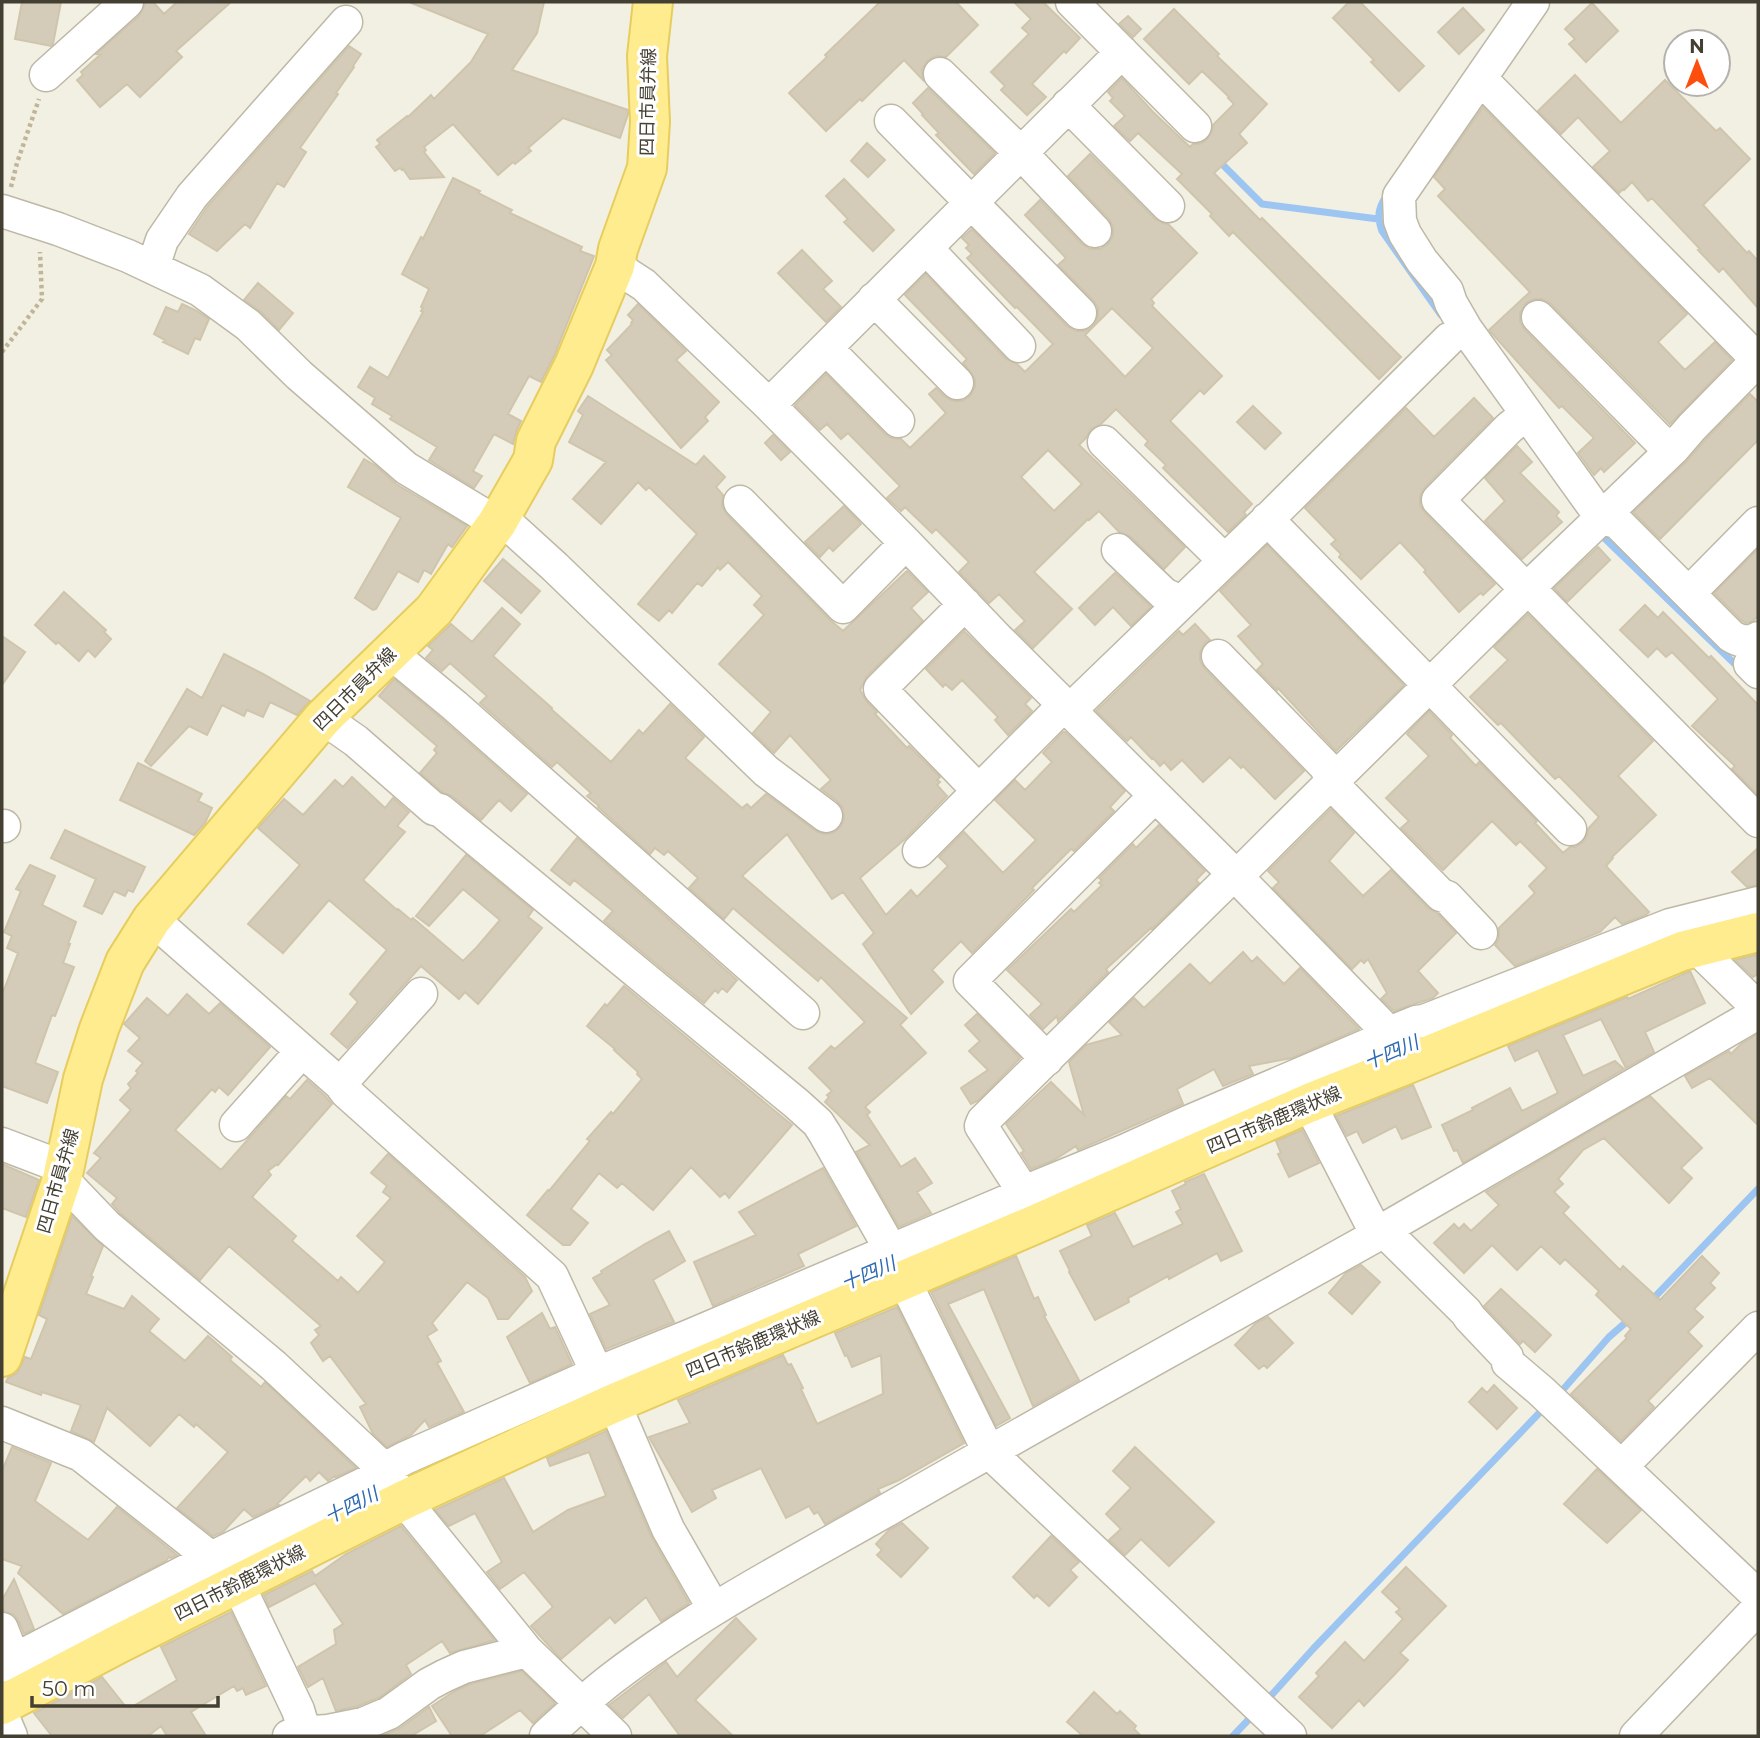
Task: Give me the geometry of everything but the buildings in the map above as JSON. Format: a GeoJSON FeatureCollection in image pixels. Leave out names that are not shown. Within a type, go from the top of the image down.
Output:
{"type":"FeatureCollection","features":[{"type":"Feature","properties":{"kind":"main road","name":"四日市員弁線"},"geometry":{"type":"LineString","coordinates":[[5,1334],[63,1174],[83,1079],[125,962],[152,919],[323,718],[434,610],[498,520],[533,460],[537,441],[574,365],[615,266],[618,249],[647,168],[650,122],[648,56],[653,2]]}},
{"type":"Feature","properties":{"kind":"main road","name":"四日市鈴鹿環状線"},"geometry":{"type":"LineString","coordinates":[[4,1712],[223,1575],[394,1484],[605,1388],[1031,1207],[1310,1103],[1397,1049],[1682,951],[1758,932]]}},
{"type":"Feature","properties":{"kind":"street"},"geometry":{"type":"LineString","coordinates":[[46,75],[127,2]]}},
{"type":"Feature","properties":{"kind":"street"},"geometry":{"type":"LineString","coordinates":[[1072,2],[1116,57],[1195,125]]}},
{"type":"Feature","properties":{"kind":"street"},"geometry":{"type":"LineString","coordinates":[[1534,2],[1399,196],[1399,221],[1413,248],[1447,291],[1451,303],[1520,419],[1595,523]]}},
{"type":"Feature","properties":{"kind":"street"},"geometry":{"type":"LineString","coordinates":[[153,267],[162,240],[192,196],[345,22]]}},
{"type":"Feature","properties":{"kind":"street"},"geometry":{"type":"LineString","coordinates":[[769,405],[1116,57]]}},
{"type":"Feature","properties":{"kind":"street"},"geometry":{"type":"LineString","coordinates":[[940,74],[1095,230]]}},
{"type":"Feature","properties":{"kind":"street"},"geometry":{"type":"LineString","coordinates":[[1397,1049],[1382,1039],[1188,1122],[1124,1151],[1031,1207],[981,1126],[983,1121],[1234,874],[1244,869],[1755,368],[1480,79]]}},
{"type":"Feature","properties":{"kind":"street"},"geometry":{"type":"LineString","coordinates":[[1068,105],[1168,206]]}},
{"type":"Feature","properties":{"kind":"street"},"geometry":{"type":"LineString","coordinates":[[891,121],[1080,313]]}},
{"type":"Feature","properties":{"kind":"street"},"geometry":{"type":"LineString","coordinates":[[3,211],[128,256],[200,290],[218,302],[248,325],[299,375],[406,468],[498,520],[555,567],[766,771],[826,816]]}},
{"type":"Feature","properties":{"kind":"street"},"geometry":{"type":"LineString","coordinates":[[926,248],[1019,346]]}},
{"type":"Feature","properties":{"kind":"street"},"geometry":{"type":"LineString","coordinates":[[615,266],[645,285],[769,405],[1066,708],[1234,874],[1397,1049]]}},
{"type":"Feature","properties":{"kind":"street"},"geometry":{"type":"LineString","coordinates":[[874,299],[957,383]]}},
{"type":"Feature","properties":{"kind":"street"},"geometry":{"type":"LineString","coordinates":[[1538,317],[1658,439],[1674,449]]}},
{"type":"Feature","properties":{"kind":"street"},"geometry":{"type":"LineString","coordinates":[[919,851],[1267,519],[1449,339]]}},
{"type":"Feature","properties":{"kind":"street"},"geometry":{"type":"LineString","coordinates":[[826,348],[898,421]]}},
{"type":"Feature","properties":{"kind":"street"},"geometry":{"type":"LineString","coordinates":[[1520,419],[1438,499],[1758,821]]}},
{"type":"Feature","properties":{"kind":"street"},"geometry":{"type":"LineString","coordinates":[[1104,442],[1224,560]]}},
{"type":"Feature","properties":{"kind":"street"},"geometry":{"type":"LineString","coordinates":[[740,502],[843,607],[906,543]]}},
{"type":"Feature","properties":{"kind":"street"},"geometry":{"type":"LineString","coordinates":[[1267,519],[1570,829]]}},
{"type":"Feature","properties":{"kind":"street"},"geometry":{"type":"LineString","coordinates":[[1595,523],[1618,523],[1731,636],[1746,641],[1756,658]]}},
{"type":"Feature","properties":{"kind":"street"},"geometry":{"type":"LineString","coordinates":[[1689,593],[1758,523]]}},
{"type":"Feature","properties":{"kind":"street"},"geometry":{"type":"LineString","coordinates":[[1118,550],[1164,594],[1181,602]]}},
{"type":"Feature","properties":{"kind":"street"},"geometry":{"type":"LineString","coordinates":[[965,604],[880,689],[979,791]]}},
{"type":"Feature","properties":{"kind":"street"},"geometry":{"type":"LineString","coordinates":[[391,653],[455,706],[803,1013]]}},
{"type":"Feature","properties":{"kind":"street"},"geometry":{"type":"LineString","coordinates":[[1218,656],[1325,766],[1332,782],[1480,933]]}},
{"type":"Feature","properties":{"kind":"street"},"geometry":{"type":"LineString","coordinates":[[323,718],[356,741],[434,809],[440,810],[818,1123],[897,1265],[989,1452],[1290,1736]]}},
{"type":"Feature","properties":{"kind":"street"},"geometry":{"type":"LineString","coordinates":[[1047,1059],[970,981],[1155,796]]}},
{"type":"Feature","properties":{"kind":"street"},"geometry":{"type":"LineString","coordinates":[[1397,1049],[1670,925],[1758,903]]}},
{"type":"Feature","properties":{"kind":"street"},"geometry":{"type":"LineString","coordinates":[[152,919],[552,1276],[668,1529],[714,1609]]}},
{"type":"Feature","properties":{"kind":"street"},"geometry":{"type":"LineString","coordinates":[[546,1736],[613,1678],[714,1609],[1380,1233],[1758,1011],[1706,957],[1703,945]]}},
{"type":"Feature","properties":{"kind":"street"},"geometry":{"type":"LineString","coordinates":[[340,1084],[421,994]]}},
{"type":"Feature","properties":{"kind":"street"},"geometry":{"type":"LineString","coordinates":[[236,1125],[302,1051]]}},
{"type":"Feature","properties":{"kind":"street"},"geometry":{"type":"LineString","coordinates":[[1310,1103],[1380,1233],[1466,1312],[1507,1357],[1508,1363],[1622,1466],[1758,1596]]}},
{"type":"Feature","properties":{"kind":"street"},"geometry":{"type":"LineString","coordinates":[[2,1144],[63,1174],[107,1226],[274,1366],[394,1484],[527,1651],[615,1736]]}},
{"type":"Feature","properties":{"kind":"street"},"geometry":{"type":"LineString","coordinates":[[1622,1466],[1758,1328]]}},
{"type":"Feature","properties":{"kind":"street"},"geometry":{"type":"LineString","coordinates":[[2,1423],[81,1455],[223,1575],[298,1710],[297,1733],[328,1731],[363,1724],[389,1713],[429,1684],[464,1667],[527,1651]]}},
{"type":"Feature","properties":{"kind":"street"},"geometry":{"type":"LineString","coordinates":[[2,1629],[8,1663],[223,1575]]}},
{"type":"Feature","properties":{"kind":"street"},"geometry":{"type":"LineString","coordinates":[[1636,1736],[1758,1608]]}},
{"type":"Feature","properties":{"kind":"path"},"geometry":{"type":"LineString","coordinates":[[3,211],[46,75]]}},
{"type":"Feature","properties":{"kind":"path"},"geometry":{"type":"LineString","coordinates":[[2,352],[42,299],[38,222]]}},
{"type":"Feature","properties":{"kind":"waterway"},"geometry":{"type":"LineString","coordinates":[[1217,159],[1262,204],[1378,219]]}},
{"type":"Feature","properties":{"kind":"waterway"},"geometry":{"type":"LineString","coordinates":[[1389,192],[1380,210],[1382,231],[1441,315]]}},
{"type":"Feature","properties":{"kind":"waterway"},"geometry":{"type":"LineString","coordinates":[[1598,532],[1740,669]]}},
{"type":"Feature","properties":{"kind":"waterway"},"geometry":{"type":"LineString","coordinates":[[1649,1303],[1758,1189]]}},
{"type":"Feature","properties":{"kind":"waterway"},"geometry":{"type":"LineString","coordinates":[[1560,1393],[1609,1337],[1632,1317]]}},
{"type":"Feature","properties":{"kind":"waterway","name":"十四川"},"geometry":{"type":"LineString","coordinates":[[355,1503],[439,1460],[603,1388]]}},
{"type":"Feature","properties":{"kind":"waterway"},"geometry":{"type":"LineString","coordinates":[[1267,1700],[1545,1407]]}},
{"type":"Feature","properties":{"kind":"waterway"},"geometry":{"type":"LineString","coordinates":[[1233,1736],[1251,1717]]}}]}
